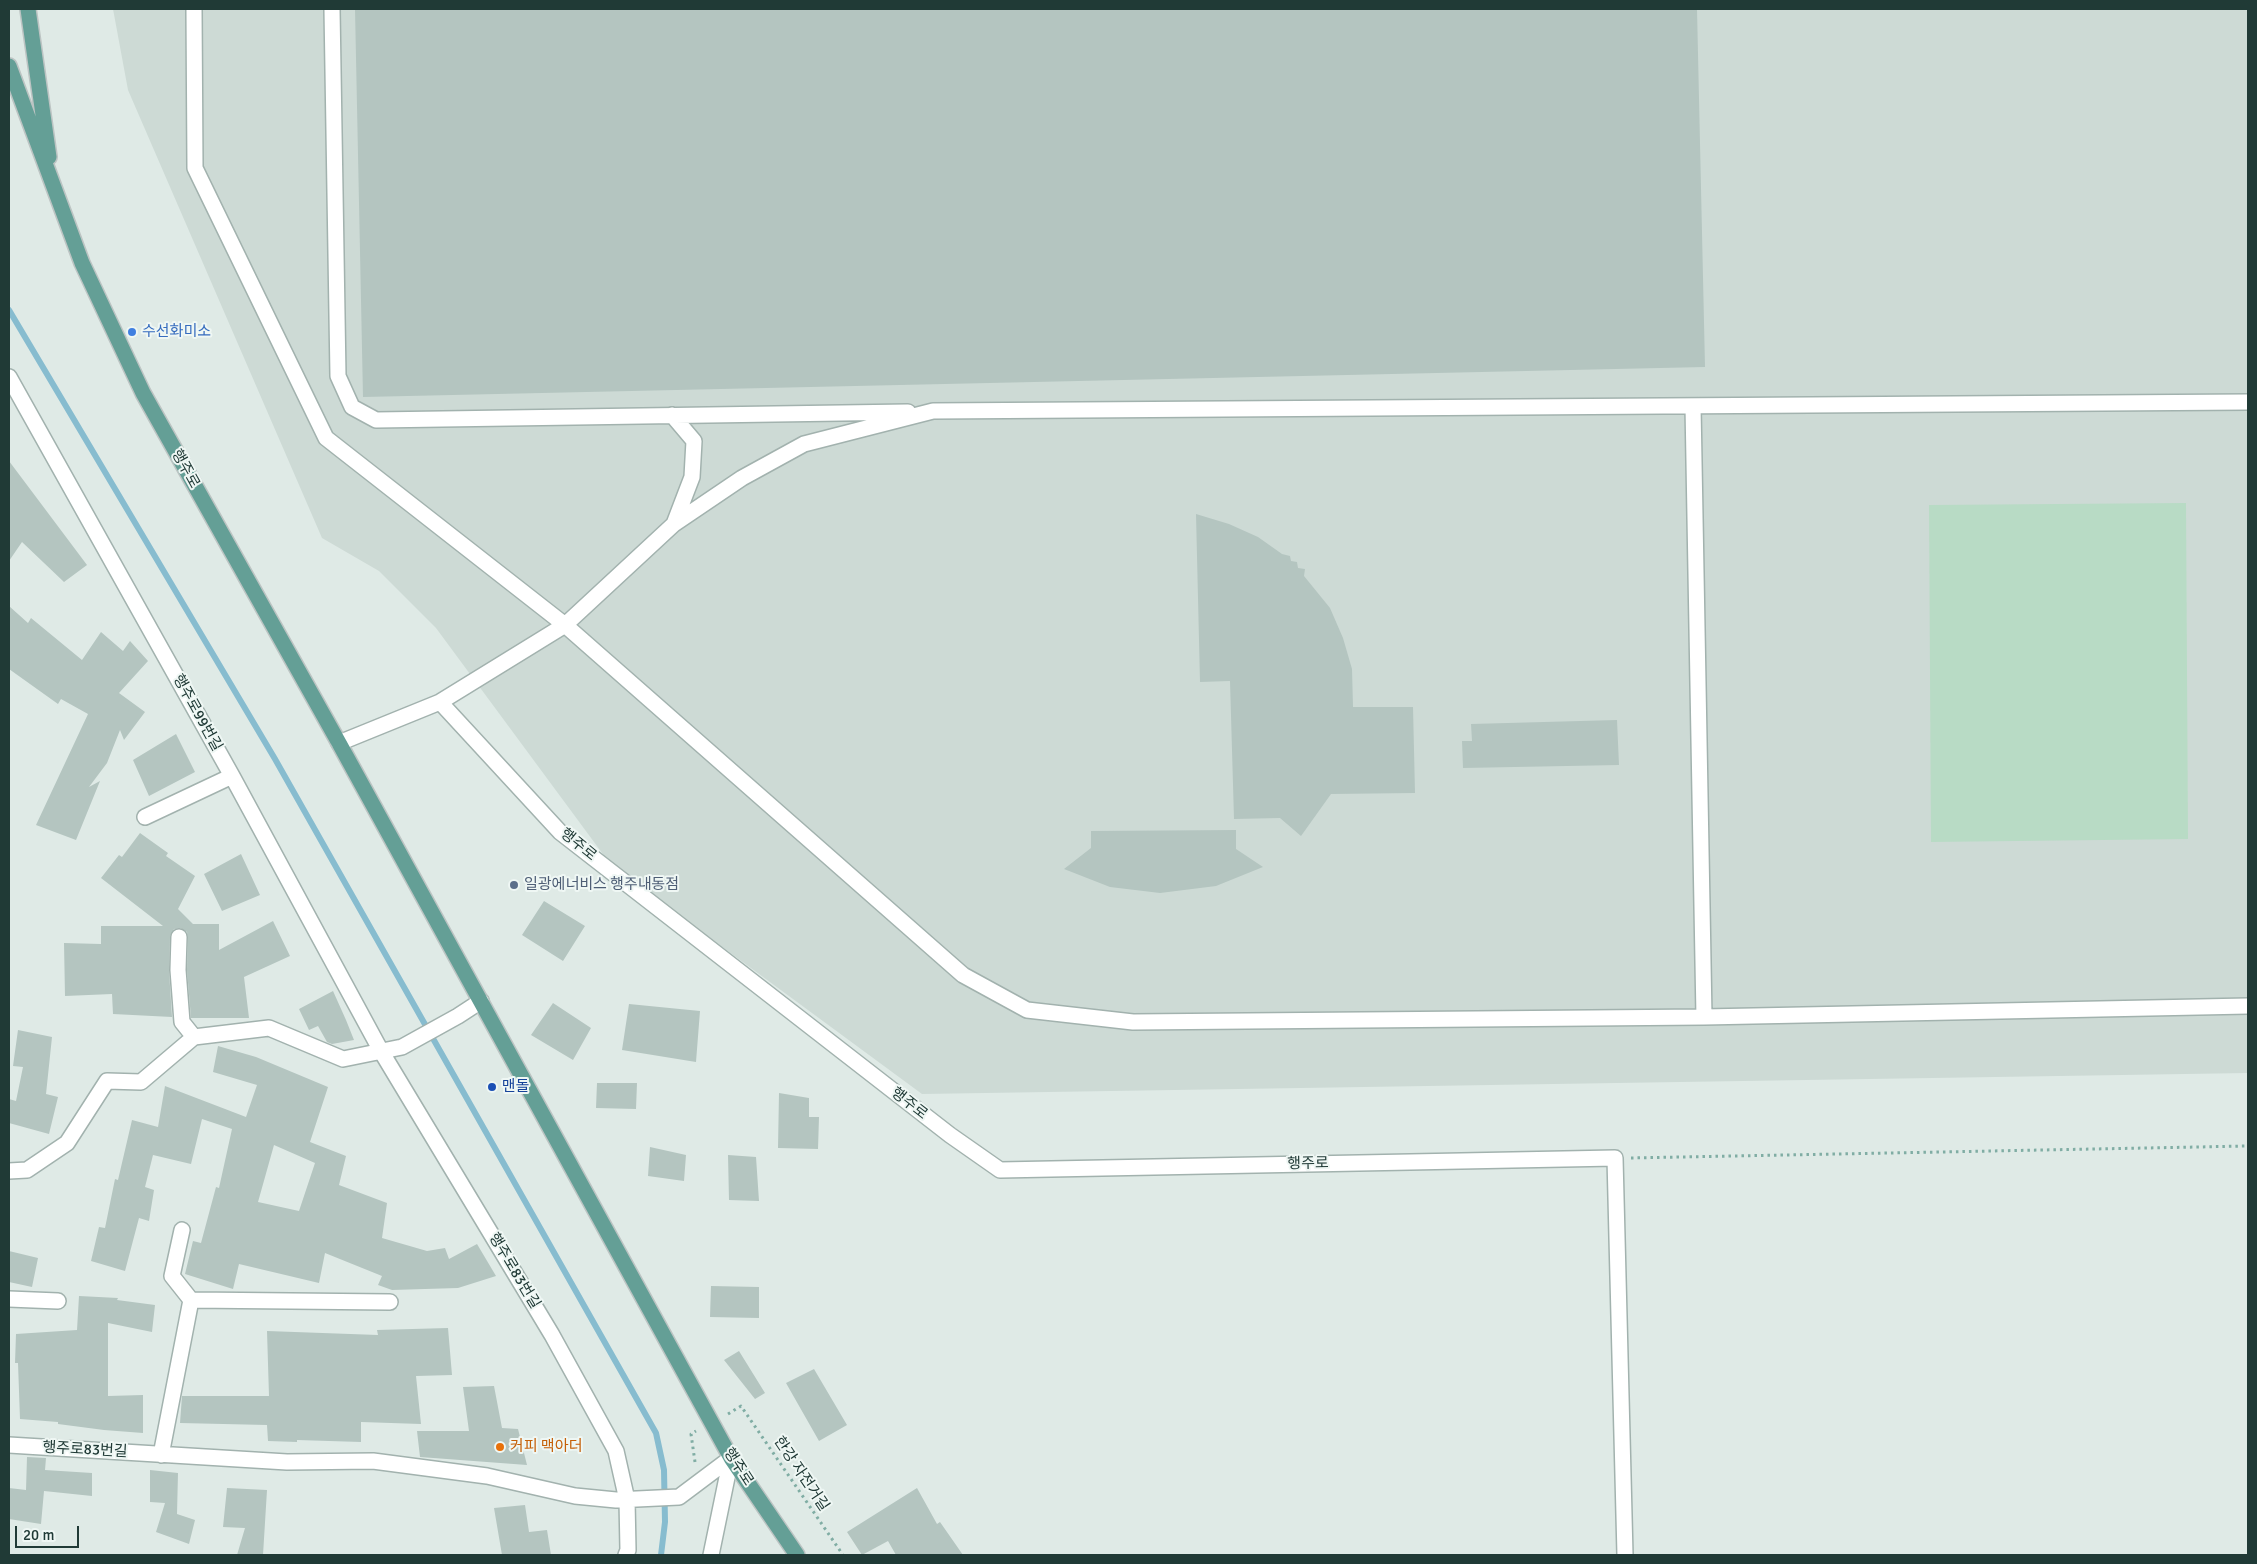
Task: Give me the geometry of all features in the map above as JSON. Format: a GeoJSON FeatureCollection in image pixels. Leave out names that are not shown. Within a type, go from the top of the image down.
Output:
{"type":"FeatureCollection","features":[{"type":"Feature","properties":{"kind":"main road"},"geometry":{"type":"LineString","coordinates":[[28,9],[53,184]]}},
{"type":"Feature","properties":{"kind":"main road","name":"행주로"},"geometry":{"type":"LineString","coordinates":[[9,66],[82,263],[143,393],[339,743],[730,1458],[797,1555]]}},
{"type":"Feature","properties":{"kind":"main road","name":"행주로"},"geometry":{"type":"LineString","coordinates":[[9,93],[53,184]]}},
{"type":"Feature","properties":{"kind":"street"},"geometry":{"type":"LineString","coordinates":[[194,9],[195,168],[326,438],[565,625],[962,976],[1028,1010],[1133,1022],[1704,1017],[2248,1006]]}},
{"type":"Feature","properties":{"kind":"street"},"geometry":{"type":"LineString","coordinates":[[332,9],[338,376],[352,407],[376,420],[933,411],[2248,402]]}},
{"type":"Feature","properties":{"kind":"street","name":"행주로99번길"},"geometry":{"type":"LineString","coordinates":[[9,377],[232,776],[381,1051]]}},
{"type":"Feature","properties":{"kind":"street"},"geometry":{"type":"LineString","coordinates":[[1693,406],[1704,1017]]}},
{"type":"Feature","properties":{"kind":"street"},"geometry":{"type":"LineString","coordinates":[[339,743],[440,702],[565,625],[674,524],[742,478],[804,444],[933,411]]}},
{"type":"Feature","properties":{"kind":"street"},"geometry":{"type":"LineString","coordinates":[[672,415],[694,441],[692,477],[674,524]]}},
{"type":"Feature","properties":{"kind":"street","name":"행주로"},"geometry":{"type":"LineString","coordinates":[[440,702],[560,832],[942,1129],[1000,1170],[1616,1158]]}},
{"type":"Feature","properties":{"kind":"street"},"geometry":{"type":"LineString","coordinates":[[145,817],[232,776]]}},
{"type":"Feature","properties":{"kind":"street"},"geometry":{"type":"LineString","coordinates":[[179,938],[178,970],[182,1022],[194,1037]]}},
{"type":"Feature","properties":{"kind":"street"},"geometry":{"type":"LineString","coordinates":[[9,1171],[27,1170],[67,1143],[107,1081],[141,1082],[194,1037],[270,1028],[343,1059],[402,1047],[458,1016],[480,1001]]}},
{"type":"Feature","properties":{"kind":"street","name":"행주로83번길"},"geometry":{"type":"LineString","coordinates":[[381,1051],[552,1335],[612,1442],[616,1451],[627,1500],[628,1550],[626,1555]]}},
{"type":"Feature","properties":{"kind":"street"},"geometry":{"type":"LineString","coordinates":[[1616,1158],[1625,1555]]}},
{"type":"Feature","properties":{"kind":"street"},"geometry":{"type":"LineString","coordinates":[[161,1454],[191,1300],[172,1276],[182,1230]]}},
{"type":"Feature","properties":{"kind":"street"},"geometry":{"type":"LineString","coordinates":[[9,1299],[58,1302]]}},
{"type":"Feature","properties":{"kind":"street"},"geometry":{"type":"LineString","coordinates":[[191,1300],[390,1302]]}},
{"type":"Feature","properties":{"kind":"street","name":"행주로83번길"},"geometry":{"type":"LineString","coordinates":[[9,1445],[287,1462],[373,1461],[487,1476],[575,1496],[627,1500]]}},
{"type":"Feature","properties":{"kind":"street"},"geometry":{"type":"LineString","coordinates":[[627,1500],[679,1497],[730,1458]]}},
{"type":"Feature","properties":{"kind":"street"},"geometry":{"type":"LineString","coordinates":[[711,1555],[730,1458]]}},
{"type":"Feature","properties":{"kind":"path"},"geometry":{"type":"LineString","coordinates":[[1616,1158],[2248,1146]]}},
{"type":"Feature","properties":{"kind":"path","name":"한강 자전거길"},"geometry":{"type":"LineString","coordinates":[[741,1406],[843,1555]]}},
{"type":"Feature","properties":{"kind":"shaded area"},"geometry":{"type":"Polygon","coordinates":[[[113,9],[2248,9],[2248,1073],[922,1094],[611,865],[436,628],[379,571],[322,538],[128,90],[113,9]]]}},
{"type":"Feature","properties":{"kind":"green space"},"geometry":{"type":"Polygon","coordinates":[[[2186,503],[2188,839],[1931,842],[1929,505],[2186,503]]]}},
{"type":"Feature","properties":{"kind":"building"},"geometry":{"type":"Polygon","coordinates":[[[355,9],[1697,9],[1705,367],[363,397],[355,9]]]}},
{"type":"Feature","properties":{"kind":"building"},"geometry":{"type":"Polygon","coordinates":[[[9,461],[87,565],[64,582],[22,542],[9,561],[9,461]]]}},
{"type":"Feature","properties":{"kind":"building"},"geometry":{"type":"Polygon","coordinates":[[[1196,514],[1229,524],[1258,537],[1282,554],[1290,556],[1291,561],[1297,562],[1298,568],[1305,569],[1304,576],[1330,608],[1343,638],[1352,669],[1353,707],[1413,707],[1415,793],[1331,794],[1301,836],[1280,818],[1234,819],[1230,681],[1200,682],[1196,514]]]}},
{"type":"Feature","properties":{"kind":"building"},"geometry":{"type":"Polygon","coordinates":[[[9,606],[28,623],[31,618],[82,660],[101,632],[123,651],[130,641],[148,661],[119,693],[145,712],[124,740],[120,730],[107,763],[89,787],[100,781],[76,840],[36,825],[88,714],[61,699],[58,704],[9,669],[9,606]]]}},
{"type":"Feature","properties":{"kind":"building"},"geometry":{"type":"Polygon","coordinates":[[[1617,720],[1619,765],[1463,768],[1462,741],[1472,741],[1471,724],[1617,720]]]}},
{"type":"Feature","properties":{"kind":"building"},"geometry":{"type":"Polygon","coordinates":[[[176,734],[195,772],[149,796],[133,760],[176,734]]]}},
{"type":"Feature","properties":{"kind":"building"},"geometry":{"type":"Polygon","coordinates":[[[1236,830],[1236,849],[1263,867],[1216,886],[1160,893],[1110,887],[1064,869],[1091,848],[1091,831],[1236,830]]]}},
{"type":"Feature","properties":{"kind":"building"},"geometry":{"type":"Polygon","coordinates":[[[140,833],[168,853],[166,856],[195,876],[178,909],[193,924],[219,924],[219,950],[273,921],[290,956],[244,977],[249,1018],[191,1018],[187,970],[188,937],[187,932],[180,928],[174,929],[170,937],[169,971],[172,1017],[113,1014],[112,994],[65,996],[64,943],[101,944],[101,926],[163,926],[101,878],[119,855],[122,857],[140,833]]]}},
{"type":"Feature","properties":{"kind":"building"},"geometry":{"type":"Polygon","coordinates":[[[241,854],[260,895],[222,911],[204,874],[241,854]]]}},
{"type":"Feature","properties":{"kind":"building"},"geometry":{"type":"Polygon","coordinates":[[[544,901],[585,926],[563,961],[522,935],[544,901]]]}},
{"type":"Feature","properties":{"kind":"building"},"geometry":{"type":"Polygon","coordinates":[[[333,991],[354,1040],[332,1044],[327,1042],[318,1026],[309,1030],[299,1009],[333,991]]]}},
{"type":"Feature","properties":{"kind":"building"},"geometry":{"type":"Polygon","coordinates":[[[553,1003],[591,1028],[573,1060],[531,1035],[553,1003]]]}},
{"type":"Feature","properties":{"kind":"building"},"geometry":{"type":"Polygon","coordinates":[[[629,1004],[700,1011],[696,1062],[622,1050],[629,1004]]]}},
{"type":"Feature","properties":{"kind":"building"},"geometry":{"type":"Polygon","coordinates":[[[18,1030],[52,1037],[46,1094],[58,1097],[49,1134],[9,1123],[9,1099],[16,1101],[23,1067],[13,1066],[18,1030]]]}},
{"type":"Feature","properties":{"kind":"building"},"geometry":{"type":"Polygon","coordinates":[[[218,1046],[256,1057],[328,1087],[310,1142],[346,1156],[339,1185],[387,1203],[382,1238],[427,1251],[445,1248],[449,1259],[477,1244],[496,1276],[458,1288],[392,1290],[378,1285],[382,1276],[325,1253],[319,1283],[239,1264],[233,1289],[185,1274],[193,1241],[201,1243],[216,1187],[219,1188],[232,1129],[202,1119],[191,1164],[153,1155],[145,1187],[154,1190],[149,1221],[139,1218],[125,1271],[91,1261],[99,1227],[105,1228],[115,1179],[118,1180],[132,1120],[158,1127],[165,1086],[246,1117],[257,1085],[213,1072],[218,1046]],[[274,1145],[258,1202],[299,1211],[315,1163],[274,1145]]]}},
{"type":"Feature","properties":{"kind":"building"},"geometry":{"type":"Polygon","coordinates":[[[597,1083],[637,1083],[636,1109],[596,1108],[597,1083]]]}},
{"type":"Feature","properties":{"kind":"building"},"geometry":{"type":"Polygon","coordinates":[[[779,1093],[809,1098],[809,1117],[819,1117],[818,1149],[778,1148],[779,1093]]]}},
{"type":"Feature","properties":{"kind":"building"},"geometry":{"type":"Polygon","coordinates":[[[650,1147],[686,1155],[684,1181],[648,1176],[650,1147]]]}},
{"type":"Feature","properties":{"kind":"building"},"geometry":{"type":"Polygon","coordinates":[[[728,1155],[756,1157],[759,1201],[729,1200],[728,1155]]]}},
{"type":"Feature","properties":{"kind":"building"},"geometry":{"type":"Polygon","coordinates":[[[9,1251],[38,1258],[32,1287],[9,1282],[9,1251]]]}},
{"type":"Feature","properties":{"kind":"building"},"geometry":{"type":"Polygon","coordinates":[[[711,1286],[759,1287],[759,1318],[710,1317],[711,1286]]]}},
{"type":"Feature","properties":{"kind":"building"},"geometry":{"type":"Polygon","coordinates":[[[79,1296],[118,1298],[117,1300],[155,1305],[152,1332],[108,1323],[108,1396],[143,1395],[143,1433],[20,1419],[18,1363],[15,1363],[16,1334],[77,1330],[79,1296]]]}},
{"type":"Feature","properties":{"kind":"building"},"geometry":{"type":"Polygon","coordinates":[[[448,1328],[452,1375],[416,1376],[421,1424],[361,1422],[361,1442],[297,1440],[297,1442],[268,1441],[267,1425],[180,1423],[182,1396],[269,1396],[267,1331],[378,1335],[377,1330],[448,1328]]]}},
{"type":"Feature","properties":{"kind":"building"},"geometry":{"type":"Polygon","coordinates":[[[739,1351],[765,1393],[755,1399],[724,1360],[739,1351]]]}},
{"type":"Feature","properties":{"kind":"building"},"geometry":{"type":"Polygon","coordinates":[[[814,1369],[847,1425],[819,1441],[786,1383],[814,1369]]]}},
{"type":"Feature","properties":{"kind":"building"},"geometry":{"type":"Polygon","coordinates":[[[494,1386],[502,1428],[518,1429],[527,1465],[420,1457],[417,1431],[469,1431],[463,1387],[494,1386]]]}},
{"type":"Feature","properties":{"kind":"building"},"geometry":{"type":"Polygon","coordinates":[[[27,1457],[46,1458],[45,1470],[92,1473],[92,1496],[44,1491],[41,1524],[9,1519],[9,1488],[26,1490],[27,1457]]]}},
{"type":"Feature","properties":{"kind":"building"},"geometry":{"type":"Polygon","coordinates":[[[150,1470],[178,1473],[177,1514],[195,1520],[189,1544],[156,1532],[165,1503],[150,1502],[150,1470]]]}},
{"type":"Feature","properties":{"kind":"building"},"geometry":{"type":"Polygon","coordinates":[[[227,1488],[267,1490],[263,1555],[237,1555],[245,1528],[223,1527],[227,1488]]]}},
{"type":"Feature","properties":{"kind":"building"},"geometry":{"type":"Polygon","coordinates":[[[917,1488],[937,1524],[940,1522],[963,1555],[896,1555],[888,1541],[862,1555],[847,1532],[917,1488]]]}},
{"type":"Feature","properties":{"kind":"building"},"geometry":{"type":"Polygon","coordinates":[[[525,1505],[529,1532],[547,1530],[551,1555],[502,1555],[494,1508],[525,1505]]]}},
{"type":"Feature","properties":{"kind":"waterway"},"geometry":{"type":"LineString","coordinates":[[9,310],[275,759],[656,1433],[664,1470],[665,1522],[661,1555]]}},
{"type":"Feature","properties":{"kind":"place","name":"수선화미소"},"geometry":{"type":"Point","coordinates":[132,332]}},
{"type":"Feature","properties":{"kind":"place","name":"일광에너비스 행주내동점"},"geometry":{"type":"Point","coordinates":[514,885]}},
{"type":"Feature","properties":{"kind":"place","name":"맨돌"},"geometry":{"type":"Point","coordinates":[492,1087]}},
{"type":"Feature","properties":{"kind":"place","name":"커피 맥아더"},"geometry":{"type":"Point","coordinates":[500,1447]}}]}
